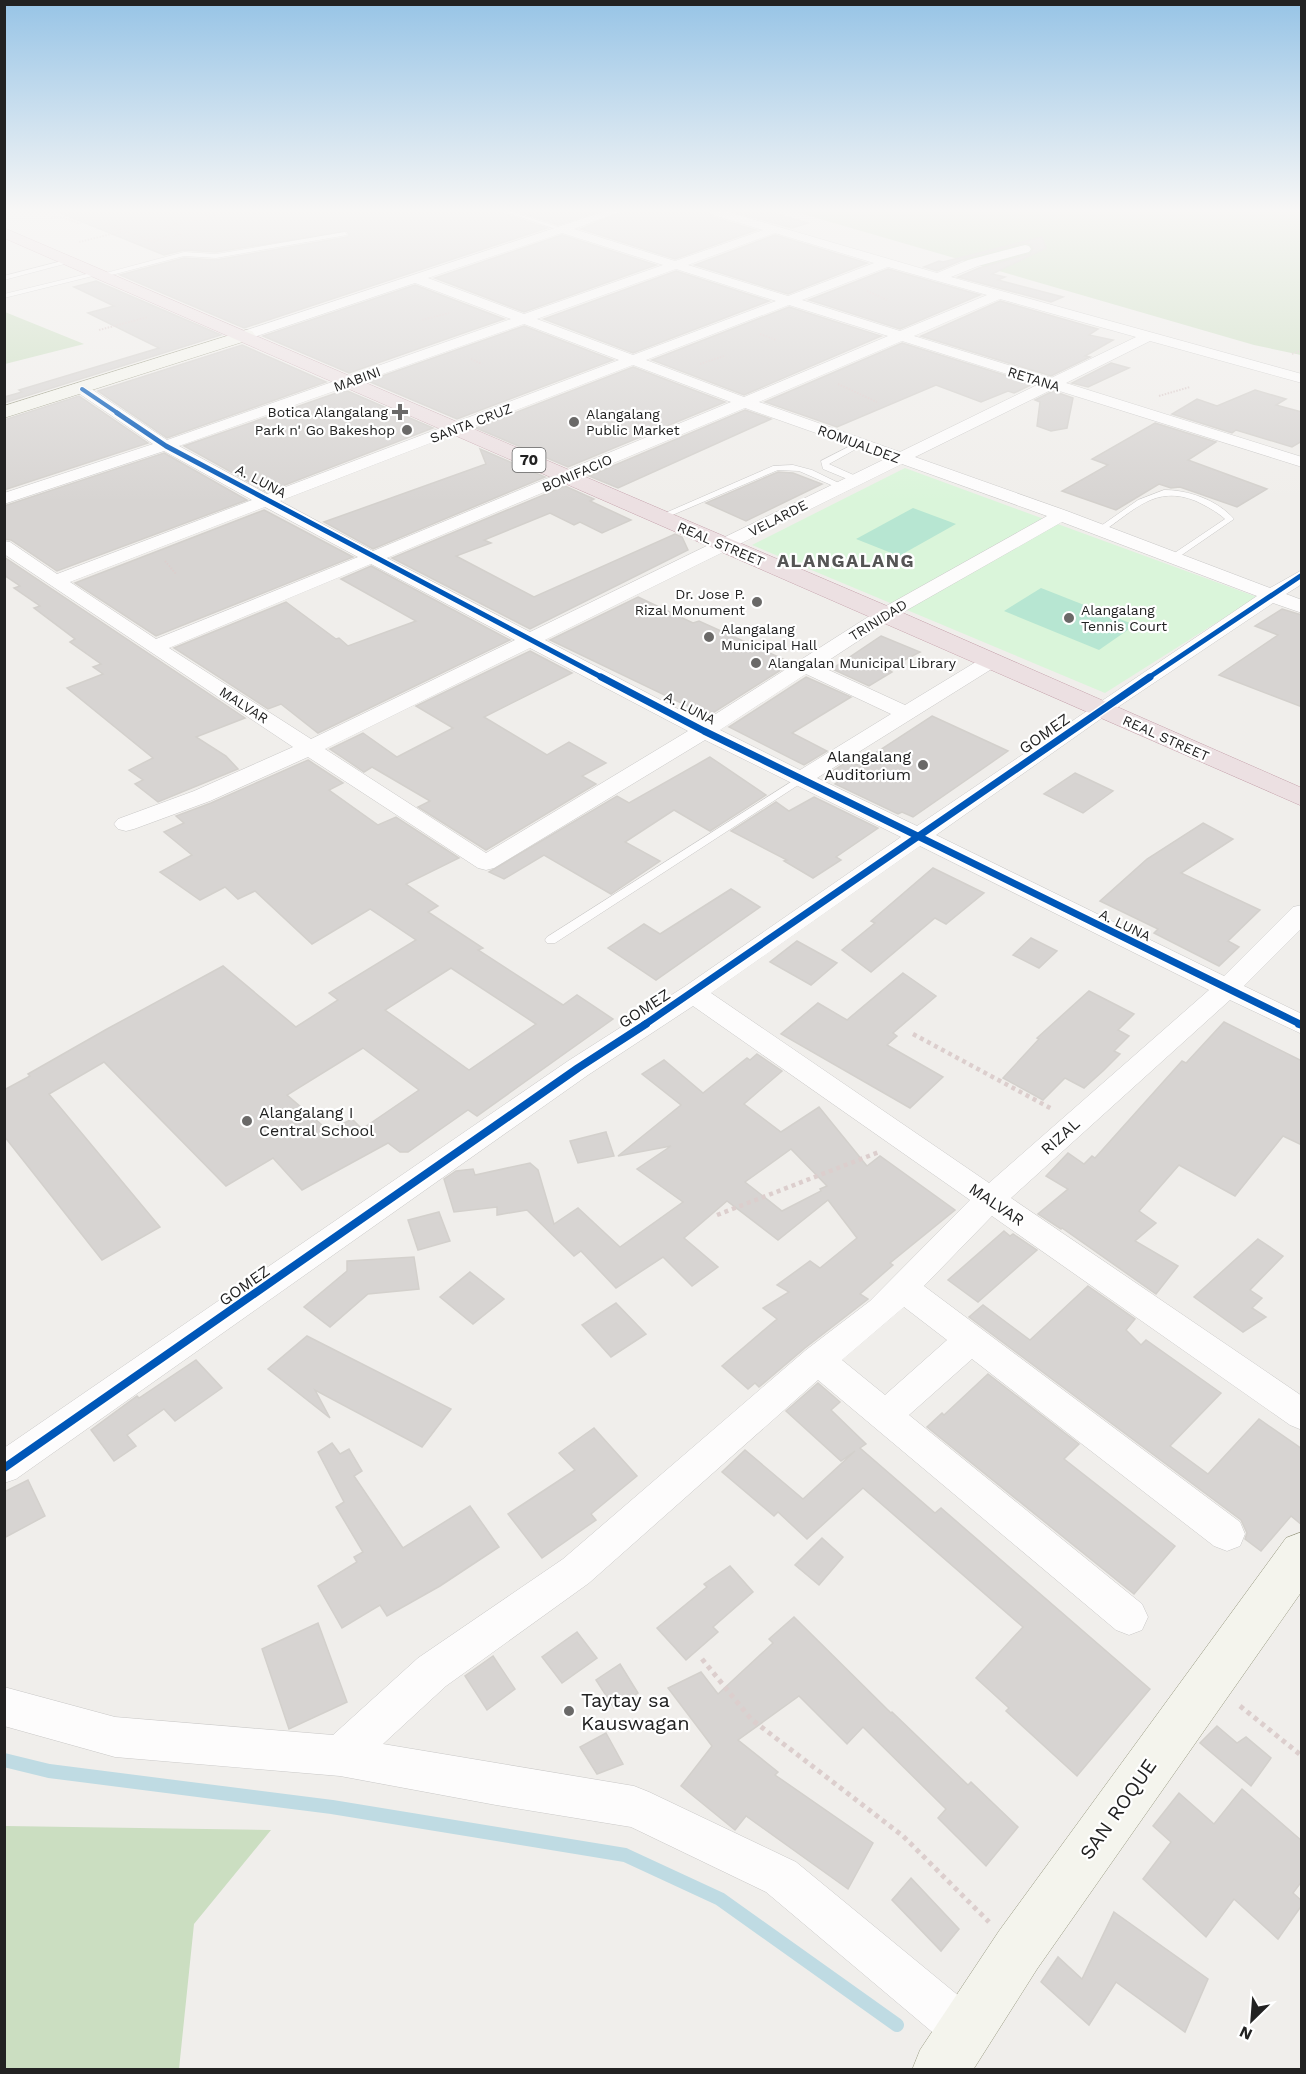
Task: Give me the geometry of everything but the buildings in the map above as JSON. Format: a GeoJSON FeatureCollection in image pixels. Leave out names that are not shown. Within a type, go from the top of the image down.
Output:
{"type":"FeatureCollection","features":[{"type":"Feature","properties":{"kind":"highway","name":"REAL STREET"},"geometry":{"type":"LineString","coordinates":[[185,309],[1302,798]]}},
{"type":"Feature","properties":{"kind":"street"},"geometry":{"type":"LineString","coordinates":[[4,412],[82,389],[326,309]]}},
{"type":"Feature","properties":{"kind":"street","name":"ROMUALDEZ"},"geometry":{"type":"LineString","coordinates":[[498,309],[744,402],[1061,515],[1302,607]]}},
{"type":"Feature","properties":{"kind":"street","name":"MABINI"},"geometry":{"type":"LineString","coordinates":[[4,500],[166,446],[554,309]]}},
{"type":"Feature","properties":{"kind":"street","name":"SANTA CRUZ"},"geometry":{"type":"LineString","coordinates":[[55,581],[769,309]]}},
{"type":"Feature","properties":{"kind":"street","name":"RETANA"},"geometry":{"type":"LineString","coordinates":[[809,309],[1302,462]]}},
{"type":"Feature","properties":{"kind":"street","name":"BONIFACIO"},"geometry":{"type":"LineString","coordinates":[[154,647],[568,477],[965,309]]}},
{"type":"Feature","properties":{"kind":"street"},"geometry":{"type":"LineString","coordinates":[[1049,309],[1302,379]]}},
{"type":"Feature","properties":{"kind":"street","name":"VELARDE"},"geometry":{"type":"LineString","coordinates":[[126,824],[202,796],[310,748],[1149,336]]}},
{"type":"Feature","properties":{"kind":"street","name":"A. LUNA"},"geometry":{"type":"LineString","coordinates":[[82,389],[166,446],[373,558],[704,731],[1302,1025]]}},
{"type":"Feature","properties":{"kind":"street","name":"TRINIDAD"},"geometry":{"type":"LineString","coordinates":[[486,863],[704,731],[886,614],[1061,515]]}},
{"type":"Feature","properties":{"kind":"street","name":"MALVAR"},"geometry":{"type":"LineString","coordinates":[[4,546],[154,647],[486,863]]}},
{"type":"Feature","properties":{"kind":"street","name":"GOMEZ"},"geometry":{"type":"LineString","coordinates":[[4,1468],[578,1068],[693,993],[916,837],[1302,575]]}},
{"type":"Feature","properties":{"kind":"street"},"geometry":{"type":"LineString","coordinates":[[802,778],[991,661]]}},
{"type":"Feature","properties":{"kind":"street"},"geometry":{"type":"LineString","coordinates":[[804,666],[906,713]]}},
{"type":"Feature","properties":{"kind":"street","name":"RIZAL"},"geometry":{"type":"LineString","coordinates":[[340,1756],[432,1672],[576,1571],[819,1360],[881,1310],[990,1199],[1226,989],[1302,913]]}},
{"type":"Feature","properties":{"kind":"street","name":"MALVAR"},"geometry":{"type":"LineString","coordinates":[[693,993],[1302,1415]]}},
{"type":"Feature","properties":{"kind":"street"},"geometry":{"type":"LineString","coordinates":[[903,1288],[1227,1534]]}},
{"type":"Feature","properties":{"kind":"street"},"geometry":{"type":"LineString","coordinates":[[886,1416],[970,1340]]}},
{"type":"Feature","properties":{"kind":"street"},"geometry":{"type":"LineString","coordinates":[[819,1360],[1129,1617]]}},
{"type":"Feature","properties":{"kind":"street","name":"SAN ROQUE"},"geometry":{"type":"LineString","coordinates":[[953,2050],[1018,1950],[1302,1553]]}},
{"type":"Feature","properties":{"kind":"street"},"geometry":{"type":"LineString","coordinates":[[4,1706],[115,1737],[340,1756],[496,1785],[634,1807],[781,1876],[953,2050]]}},
{"type":"Feature","properties":{"kind":"lane"},"geometry":{"type":"LineString","coordinates":[[848,483],[826,468],[824,463],[861,444]]}},
{"type":"Feature","properties":{"kind":"lane"},"geometry":{"type":"LineString","coordinates":[[660,517],[785,466],[800,468],[848,483]]}},
{"type":"Feature","properties":{"kind":"lane"},"geometry":{"type":"LineString","coordinates":[[1099,530],[1157,494],[1180,494],[1199,500],[1222,510],[1230,519],[1173,558]]}},
{"type":"Feature","properties":{"kind":"lane"},"geometry":{"type":"LineString","coordinates":[[551,940],[802,778]]}},
{"type":"Feature","properties":{"kind":"path"},"geometry":{"type":"LineString","coordinates":[[99,330],[169,309]]}},
{"type":"Feature","properties":{"kind":"path"},"geometry":{"type":"LineString","coordinates":[[422,320],[450,313]]}},
{"type":"Feature","properties":{"kind":"path"},"geometry":{"type":"LineString","coordinates":[[809,374],[877,402]]}},
{"type":"Feature","properties":{"kind":"path"},"geometry":{"type":"LineString","coordinates":[[913,1034],[1076,1122]]}},
{"type":"Feature","properties":{"kind":"path"},"geometry":{"type":"LineString","coordinates":[[717,1215],[771,1192],[878,1153],[897,1136]]}},
{"type":"Feature","properties":{"kind":"path"},"geometry":{"type":"LineString","coordinates":[[702,1659],[751,1719],[903,1836],[1018,1950]]}},
{"type":"Feature","properties":{"kind":"path"},"geometry":{"type":"LineString","coordinates":[[1208,1682],[1302,1755]]}},
{"type":"Feature","properties":{"kind":"green space"},"geometry":{"type":"Polygon","coordinates":[[[1129,309],[1301,309],[1301,355],[1254,345],[1129,309]]]}},
{"type":"Feature","properties":{"kind":"green space"},"geometry":{"type":"Polygon","coordinates":[[[5,312],[84,344],[5,364],[5,312]]]}},
{"type":"Feature","properties":{"kind":"green space"},"geometry":{"type":"Polygon","coordinates":[[[905,468],[1257,597],[1105,693],[752,545],[905,468]]]}},
{"type":"Feature","properties":{"kind":"green space"},"geometry":{"type":"Polygon","coordinates":[[[913,508],[956,524],[899,556],[856,539],[913,508]]]}},
{"type":"Feature","properties":{"kind":"green space","name":"Alangalang Tennis Court"},"geometry":{"type":"Polygon","coordinates":[[[1041,588],[1135,625],[1099,650],[1004,611],[1041,588]]]}},
{"type":"Feature","properties":{"kind":"green space"},"geometry":{"type":"Polygon","coordinates":[[[6,1826],[271,1830],[194,1924],[179,2069],[5,2069],[6,1826]]]}},
{"type":"Feature","properties":{"kind":"waterway"},"geometry":{"type":"LineString","coordinates":[[4,1760],[49,1771],[332,1807],[625,1855],[720,1899],[897,2025]]}},
{"type":"Feature","properties":{"kind":"cycle path"},"geometry":{"type":"LineString","coordinates":[[82,389],[166,446],[373,558],[704,731],[1302,1025]]}},
{"type":"Feature","properties":{"kind":"cycle path"},"geometry":{"type":"LineString","coordinates":[[4,1468],[578,1068],[693,993],[1102,709],[1302,575]]}},
{"type":"Feature","properties":{"kind":"place","name":"Botica Alangalang"},"geometry":{"type":"Point","coordinates":[400,412]}},
{"type":"Feature","properties":{"kind":"place","name":"Alangalang Public Market"},"geometry":{"type":"Point","coordinates":[574,422]}},
{"type":"Feature","properties":{"kind":"place","name":"Park n' Go Bakeshop"},"geometry":{"type":"Point","coordinates":[407,430]}},
{"type":"Feature","properties":{"kind":"place","name":"Dr. Jose P. Rizal Monument"},"geometry":{"type":"Point","coordinates":[757,602]}},
{"type":"Feature","properties":{"kind":"place","name":"Alangalang Tennis Court"},"geometry":{"type":"Point","coordinates":[1069,618]}},
{"type":"Feature","properties":{"kind":"place","name":"Alangalang Municipal Hall"},"geometry":{"type":"Point","coordinates":[709,637]}},
{"type":"Feature","properties":{"kind":"place","name":"Alangalan Municipal Library"},"geometry":{"type":"Point","coordinates":[756,663]}},
{"type":"Feature","properties":{"kind":"place","name":"Alangalang Auditorium"},"geometry":{"type":"Point","coordinates":[923,765]}},
{"type":"Feature","properties":{"kind":"place","name":"Alangalang I Central School"},"geometry":{"type":"Point","coordinates":[247,1121]}},
{"type":"Feature","properties":{"kind":"place","name":"Taytay sa Kauswagan"},"geometry":{"type":"Point","coordinates":[569,1711]}},
{"type":"Feature","properties":{"kind":"district","name":"ALANGALANG"},"geometry":{"type":"Point","coordinates":[846,561]}}]}
